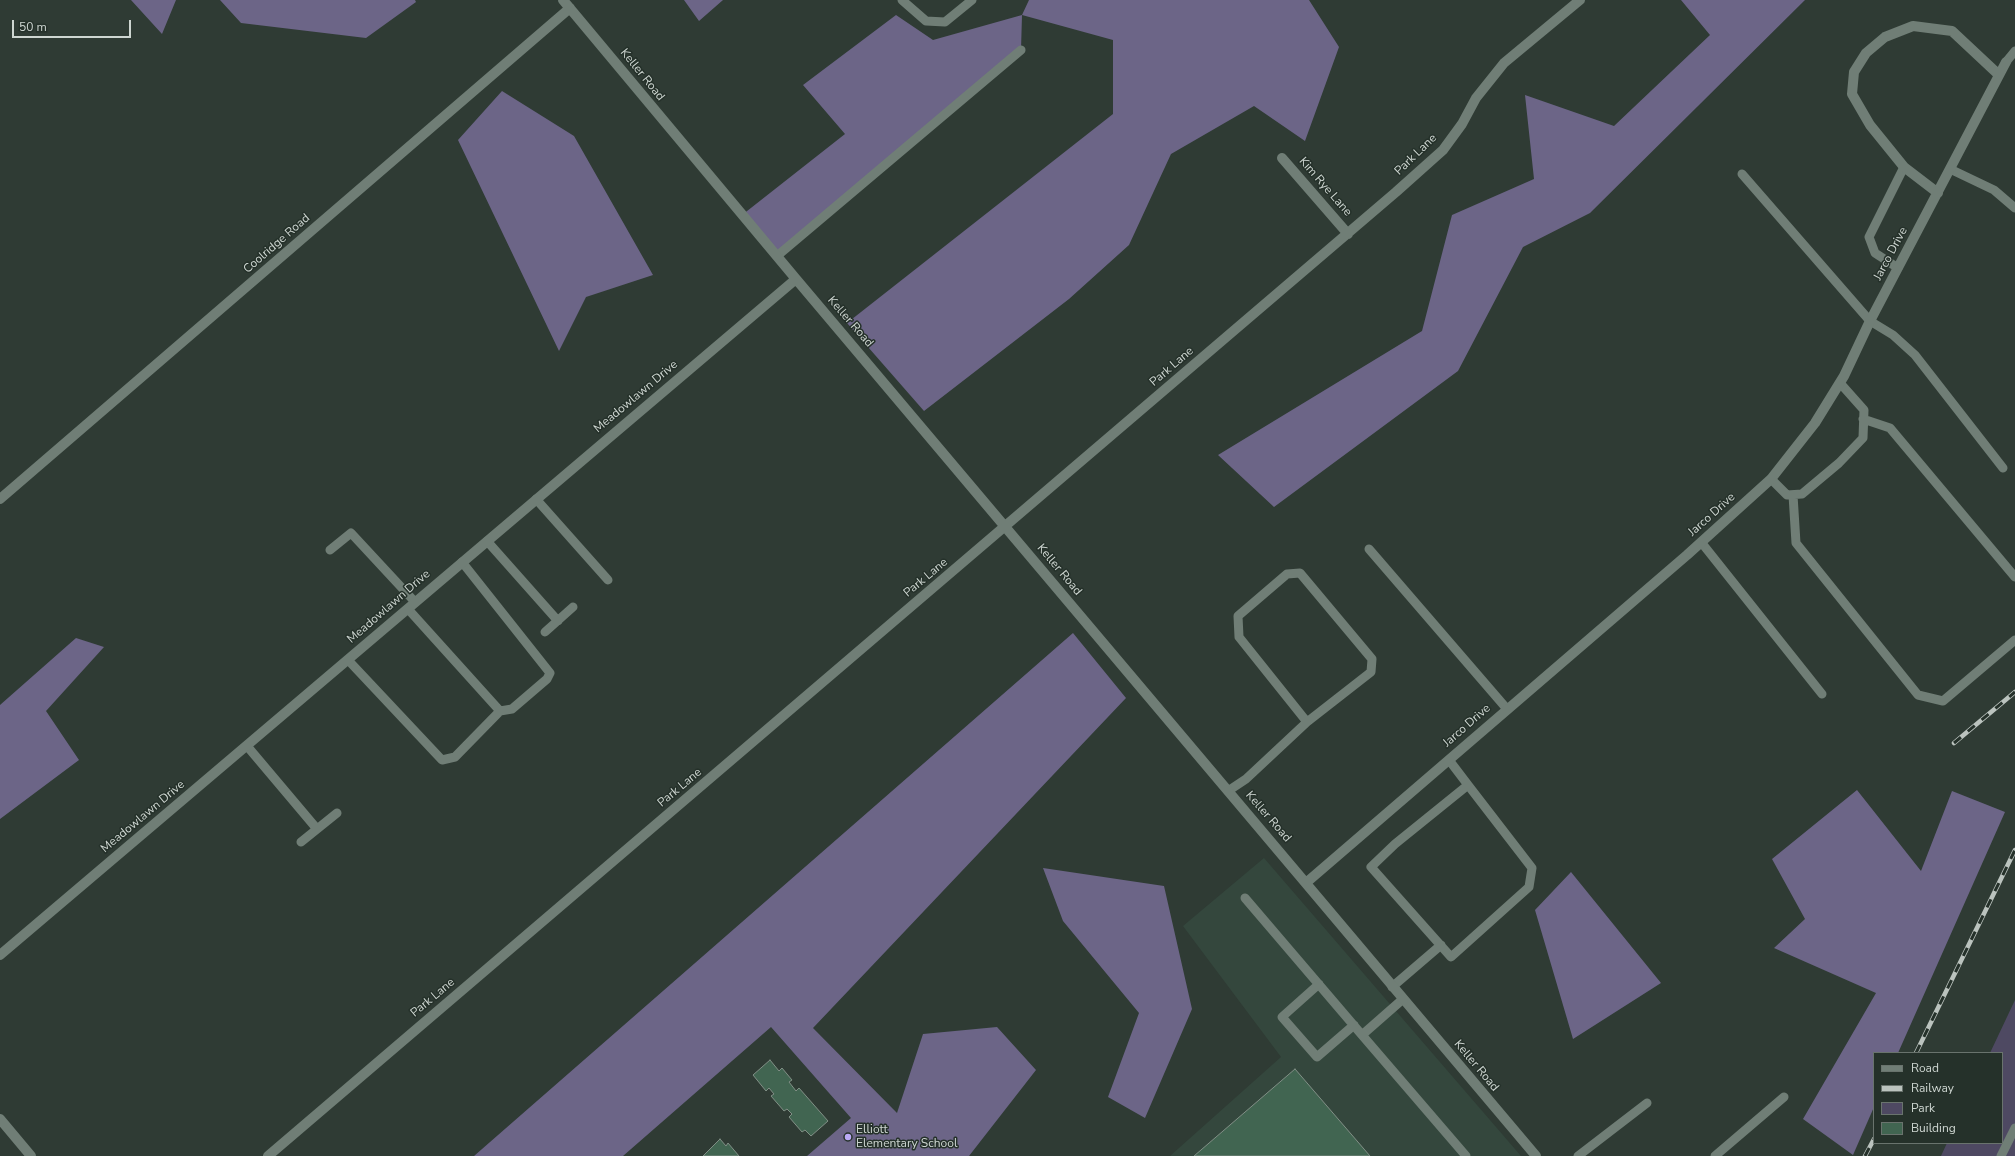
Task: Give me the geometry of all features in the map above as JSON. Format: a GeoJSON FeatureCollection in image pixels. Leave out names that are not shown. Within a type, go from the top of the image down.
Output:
{"type":"FeatureCollection","features":[{"type":"Feature","properties":{"kind":"street","name":"Keller Road"},"geometry":{"type":"LineString","coordinates":[[563,0],[776,256],[1228,791],[1307,882],[1392,987],[1536,1156]]}},
{"type":"Feature","properties":{"kind":"street","name":"Park Lane"},"geometry":{"type":"LineString","coordinates":[[268,1156],[1348,234],[1443,150],[1462,124],[1476,98],[1504,63],[1580,0]]}},
{"type":"Feature","properties":{"kind":"street","name":"Coolridge Road"},"geometry":{"type":"LineString","coordinates":[[0,499],[570,8]]}},
{"type":"Feature","properties":{"kind":"street"},"geometry":{"type":"LineString","coordinates":[[1938,193],[1904,167],[1870,125],[1852,94],[1854,72],[1866,53],[1885,37],[1913,26],[1952,31],[1999,75]]}},
{"type":"Feature","properties":{"kind":"street","name":"Jarco Drive"},"geometry":{"type":"LineString","coordinates":[[1307,882],[1701,542],[1771,479],[1815,423],[1840,383],[1870,321],[2006,62]]}},
{"type":"Feature","properties":{"kind":"street","name":"Kim Rye Lane"},"geometry":{"type":"LineString","coordinates":[[1282,158],[1348,234]]}},
{"type":"Feature","properties":{"kind":"street","name":"Meadowlawn Drive"},"geometry":{"type":"LineString","coordinates":[[0,955],[796,279]]}},
{"type":"Feature","properties":{"kind":"street"},"geometry":{"type":"LineString","coordinates":[[0,1119],[31,1156]]}},
{"type":"Feature","properties":{"kind":"lane"},"geometry":{"type":"LineString","coordinates":[[902,0],[926,21],[945,22],[972,0]]}},
{"type":"Feature","properties":{"kind":"lane"},"geometry":{"type":"LineString","coordinates":[[776,256],[1021,50]]}},
{"type":"Feature","properties":{"kind":"lane"},"geometry":{"type":"LineString","coordinates":[[2006,62],[2015,51]]}},
{"type":"Feature","properties":{"kind":"lane"},"geometry":{"type":"LineString","coordinates":[[1898,268],[1875,253],[1869,237],[1904,167]]}},
{"type":"Feature","properties":{"kind":"lane"},"geometry":{"type":"LineString","coordinates":[[1950,170],[1994,190],[2015,208]]}},
{"type":"Feature","properties":{"kind":"lane"},"geometry":{"type":"LineString","coordinates":[[1742,174],[1870,321],[1893,335],[1915,355],[2003,468]]}},
{"type":"Feature","properties":{"kind":"lane"},"geometry":{"type":"LineString","coordinates":[[1771,479],[1787,495],[1802,494],[1839,462],[1863,438],[1864,410],[1840,383]]}},
{"type":"Feature","properties":{"kind":"lane"},"geometry":{"type":"LineString","coordinates":[[1863,420],[1890,428],[2015,578]]}},
{"type":"Feature","properties":{"kind":"lane"},"geometry":{"type":"LineString","coordinates":[[1792,495],[1796,543],[1918,695],[1943,701],[2015,640]]}},
{"type":"Feature","properties":{"kind":"lane"},"geometry":{"type":"LineString","coordinates":[[536,499],[608,580]]}},
{"type":"Feature","properties":{"kind":"lane"},"geometry":{"type":"LineString","coordinates":[[330,550],[351,532],[415,602]]}},
{"type":"Feature","properties":{"kind":"lane"},"geometry":{"type":"LineString","coordinates":[[487,541],[558,621]]}},
{"type":"Feature","properties":{"kind":"lane"},"geometry":{"type":"LineString","coordinates":[[1701,542],[1822,694]]}},
{"type":"Feature","properties":{"kind":"lane"},"geometry":{"type":"LineString","coordinates":[[1369,549],[1507,709]]}},
{"type":"Feature","properties":{"kind":"lane"},"geometry":{"type":"LineString","coordinates":[[348,660],[442,760],[456,757],[500,711],[512,709],[547,679],[550,673],[462,562]]}},
{"type":"Feature","properties":{"kind":"lane"},"geometry":{"type":"LineString","coordinates":[[1228,791],[1246,779],[1307,722],[1371,672],[1372,659],[1300,573],[1287,574],[1238,616],[1239,637],[1307,722]]}},
{"type":"Feature","properties":{"kind":"lane"},"geometry":{"type":"LineString","coordinates":[[545,632],[573,607]]}},
{"type":"Feature","properties":{"kind":"lane"},"geometry":{"type":"LineString","coordinates":[[408,609],[500,711]]}},
{"type":"Feature","properties":{"kind":"lane"},"geometry":{"type":"LineString","coordinates":[[247,746],[317,829]]}},
{"type":"Feature","properties":{"kind":"lane"},"geometry":{"type":"LineString","coordinates":[[1448,760],[1468,785],[1532,868],[1529,887],[1451,957],[1371,867],[1395,844],[1468,785]]}},
{"type":"Feature","properties":{"kind":"lane"},"geometry":{"type":"LineString","coordinates":[[301,842],[337,813]]}},
{"type":"Feature","properties":{"kind":"lane"},"geometry":{"type":"LineString","coordinates":[[1245,898],[1466,1156]]}},
{"type":"Feature","properties":{"kind":"lane"},"geometry":{"type":"LineString","coordinates":[[1392,987],[1440,945]]}},
{"type":"Feature","properties":{"kind":"lane"},"geometry":{"type":"LineString","coordinates":[[1319,984],[1282,1018],[1317,1057],[1354,1025]]}},
{"type":"Feature","properties":{"kind":"lane"},"geometry":{"type":"LineString","coordinates":[[1362,1035],[1403,999]]}},
{"type":"Feature","properties":{"kind":"lane"},"geometry":{"type":"LineString","coordinates":[[1714,1156],[1784,1097]]}},
{"type":"Feature","properties":{"kind":"lane"},"geometry":{"type":"LineString","coordinates":[[1578,1156],[1647,1103]]}},
{"type":"Feature","properties":{"kind":"lane"},"geometry":{"type":"LineString","coordinates":[[2001,1156],[2015,1128]]}},
{"type":"Feature","properties":{"kind":"shaded area"},"geometry":{"type":"Polygon","coordinates":[[[131,0],[176,0],[162,34],[131,0]]]}},
{"type":"Feature","properties":{"kind":"shaded area"},"geometry":{"type":"Polygon","coordinates":[[[220,0],[415,0],[416,2],[366,38],[241,23],[220,0]]]}},
{"type":"Feature","properties":{"kind":"shaded area"},"geometry":{"type":"Polygon","coordinates":[[[684,0],[723,0],[699,21],[684,0]]]}},
{"type":"Feature","properties":{"kind":"shaded area"},"geometry":{"type":"Polygon","coordinates":[[[1029,0],[1309,0],[1339,47],[1305,141],[1254,106],[1171,154],[1129,245],[1069,299],[924,411],[847,323],[1113,114],[1113,40],[1022,15],[1029,0]]]}},
{"type":"Feature","properties":{"kind":"shaded area"},"geometry":{"type":"Polygon","coordinates":[[[1681,0],[1805,0],[1590,213],[1523,247],[1458,371],[1274,507],[1218,455],[1422,331],[1452,215],[1534,179],[1525,95],[1614,126],[1710,35],[1681,0]]]}},
{"type":"Feature","properties":{"kind":"shaded area"},"geometry":{"type":"Polygon","coordinates":[[[896,15],[933,40],[1022,15],[1021,50],[777,256],[742,215],[845,134],[803,85],[896,15]]]}},
{"type":"Feature","properties":{"kind":"shaded area"},"geometry":{"type":"Polygon","coordinates":[[[502,91],[574,136],[653,275],[586,297],[559,351],[458,140],[502,91]]]}},
{"type":"Feature","properties":{"kind":"shaded area"},"geometry":{"type":"Polygon","coordinates":[[[1073,633],[1126,698],[813,1028],[897,1113],[923,1034],[997,1027],[1036,1070],[969,1156],[807,1156],[851,1118],[771,1027],[623,1156],[474,1156],[1073,633]]]}},
{"type":"Feature","properties":{"kind":"shaded area"},"geometry":{"type":"Polygon","coordinates":[[[76,638],[104,647],[46,711],[79,760],[0,819],[0,705],[76,638]]]}},
{"type":"Feature","properties":{"kind":"shaded area"},"geometry":{"type":"Polygon","coordinates":[[[1857,790],[1921,871],[1952,791],[2005,812],[1898,1052],[1873,1052],[1873,1109],[1853,1155],[1803,1119],[1876,993],[1774,948],[1805,919],[1772,859],[1857,790]]]}},
{"type":"Feature","properties":{"kind":"shaded area"},"geometry":{"type":"Polygon","coordinates":[[[1264,858],[1521,1156],[1170,1156],[1281,1057],[1183,926],[1264,858]]]}},
{"type":"Feature","properties":{"kind":"shaded area"},"geometry":{"type":"Polygon","coordinates":[[[1043,868],[1164,886],[1192,1009],[1145,1118],[1108,1097],[1139,1013],[1063,921],[1043,868]]]}},
{"type":"Feature","properties":{"kind":"shaded area"},"geometry":{"type":"Polygon","coordinates":[[[1571,872],[1661,983],[1573,1039],[1535,910],[1571,872]]]}},
{"type":"Feature","properties":{"kind":"green space"},"geometry":{"type":"Polygon","coordinates":[[[2015,1000],[2015,1156],[1941,1156],[1947,1144],[2003,1144],[2003,1052],[1990,1052],[2015,1000]]]}},
{"type":"Feature","properties":{"kind":"building"},"geometry":{"type":"Polygon","coordinates":[[[770,1060],[779,1071],[782,1068],[792,1080],[789,1082],[796,1091],[799,1088],[828,1121],[811,1136],[805,1130],[802,1132],[789,1117],[792,1114],[787,1109],[784,1111],[771,1096],[774,1094],[769,1088],[766,1091],[753,1075],[770,1060]]]}},
{"type":"Feature","properties":{"kind":"building"},"geometry":{"type":"Polygon","coordinates":[[[1295,1069],[1370,1156],[1194,1156],[1295,1069]]]}},
{"type":"Feature","properties":{"kind":"building"},"geometry":{"type":"Polygon","coordinates":[[[720,1139],[726,1146],[728,1143],[739,1156],[703,1156],[720,1139]]]}},
{"type":"Feature","properties":{"kind":"railway"},"geometry":{"type":"LineString","coordinates":[[1954,743],[2015,692]]}},
{"type":"Feature","properties":{"kind":"railway"},"geometry":{"type":"LineString","coordinates":[[1916,1052],[2015,850]]}},
{"type":"Feature","properties":{"kind":"railway"},"geometry":{"type":"LineString","coordinates":[[1865,1156],[1873,1141]]}},
{"type":"Feature","properties":{"kind":"place","name":"Elliott Elementary School"},"geometry":{"type":"Point","coordinates":[848,1137]}}]}
